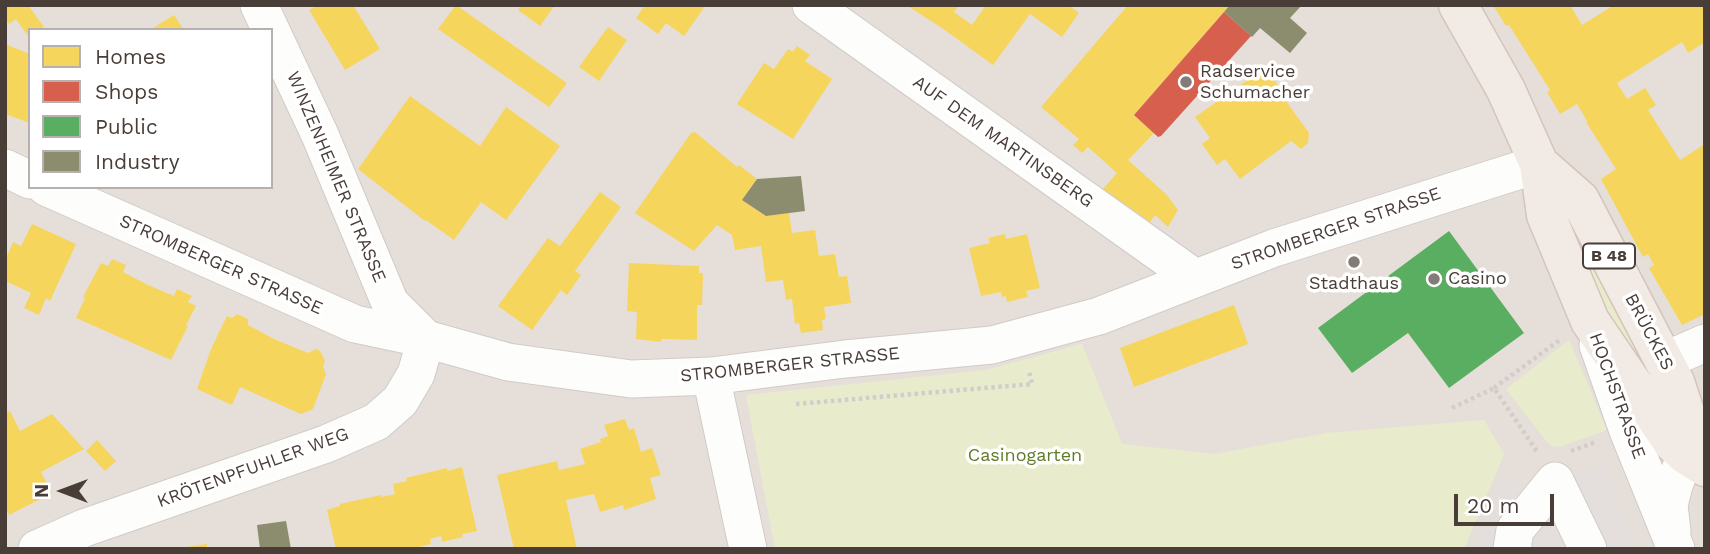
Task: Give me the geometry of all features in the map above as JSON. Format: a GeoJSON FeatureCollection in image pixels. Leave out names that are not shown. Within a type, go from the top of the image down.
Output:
{"type":"FeatureCollection","features":[{"type":"Feature","properties":{"kind":"main road","name":"BRÜCKES"},"geometry":{"type":"LineString","coordinates":[[1458,5],[1506,90],[1539,164],[1546,215],[1580,327],[1664,430],[1699,457]]}},
{"type":"Feature","properties":{"kind":"main road","name":"BRÜCKES"},"geometry":{"type":"LineString","coordinates":[[1539,164],[1580,200],[1682,398],[1699,457]]}},
{"type":"Feature","properties":{"kind":"street","name":"WINZENHEIMER STRASSE"},"geometry":{"type":"LineString","coordinates":[[259,5],[270,28]]}},
{"type":"Feature","properties":{"kind":"street","name":"AUF DEM MARTINSBERG"},"geometry":{"type":"LineString","coordinates":[[811,5],[1195,278]]}},
{"type":"Feature","properties":{"kind":"street","name":"WINZENHEIMER STRASSE"},"geometry":{"type":"LineString","coordinates":[[273,35],[320,135],[390,303],[426,339]]}},
{"type":"Feature","properties":{"kind":"street","name":"STROMBERGER STRASSE"},"geometry":{"type":"LineString","coordinates":[[51,189],[355,324],[426,339],[508,362],[631,379],[711,376],[992,345],[1099,316],[1273,248],[1539,164]]}},
{"type":"Feature","properties":{"kind":"street"},"geometry":{"type":"LineString","coordinates":[[5,168],[28,179]]}},
{"type":"Feature","properties":{"kind":"street","name":"HOCHSTRASSE"},"geometry":{"type":"LineString","coordinates":[[1580,327],[1627,428],[1676,549]]}},
{"type":"Feature","properties":{"kind":"street","name":"KRÖTENPFUHLER WEG"},"geometry":{"type":"LineString","coordinates":[[37,549],[84,528],[326,444],[376,422],[400,401],[416,374],[426,339]]}},
{"type":"Feature","properties":{"kind":"street"},"geometry":{"type":"LineString","coordinates":[[1664,360],[1705,343]]}},
{"type":"Feature","properties":{"kind":"street"},"geometry":{"type":"LineString","coordinates":[[711,376],[748,549]]}},
{"type":"Feature","properties":{"kind":"street"},"geometry":{"type":"LineString","coordinates":[[1676,549],[1670,505],[1679,470],[1699,457]]}},
{"type":"Feature","properties":{"kind":"street"},"geometry":{"type":"LineString","coordinates":[[1512,549],[1515,530],[1549,471]]}},
{"type":"Feature","properties":{"kind":"street"},"geometry":{"type":"LineString","coordinates":[[1549,471],[1588,549]]}},
{"type":"Feature","properties":{"kind":"path"},"geometry":{"type":"LineString","coordinates":[[1452,408],[1494,388],[1580,327]]}},
{"type":"Feature","properties":{"kind":"path"},"geometry":{"type":"LineString","coordinates":[[787,404],[1032,384]]}},
{"type":"Feature","properties":{"kind":"path"},"geometry":{"type":"LineString","coordinates":[[1494,388],[1549,471],[1605,438]]}},
{"type":"Feature","properties":{"kind":"shaded area"},"geometry":{"type":"Polygon","coordinates":[[[5,5],[1705,5],[1705,549],[5,549],[5,5]]]}},
{"type":"Feature","properties":{"kind":"shaded area"},"geometry":{"type":"Polygon","coordinates":[[[1606,466],[1634,549],[1470,549],[1501,477],[1523,487],[1578,476],[1606,466]]]}},
{"type":"Feature","properties":{"kind":"green space"},"geometry":{"type":"Polygon","coordinates":[[[1569,220],[1577,222],[1640,358],[1665,401],[1620,348],[1569,220]]]}},
{"type":"Feature","properties":{"kind":"green space"},"geometry":{"type":"Polygon","coordinates":[[[1569,340],[1607,430],[1559,447],[1548,443],[1506,389],[1569,340]]]}},
{"type":"Feature","properties":{"kind":"green space","name":"Casinogarten"},"geometry":{"type":"Polygon","coordinates":[[[1082,344],[1122,444],[1215,454],[1327,433],[1484,420],[1504,454],[1464,549],[775,549],[746,395],[986,370],[1082,344]]]}},
{"type":"Feature","properties":{"kind":"building: Homes"},"geometry":{"type":"Polygon","coordinates":[[[5,5],[28,5],[44,27],[28,28],[28,36],[16,19],[9,24],[5,18],[5,5]]]}},
{"type":"Feature","properties":{"kind":"building: Homes"},"geometry":{"type":"Polygon","coordinates":[[[318,5],[353,5],[380,49],[345,70],[309,10],[318,5]]]}},
{"type":"Feature","properties":{"kind":"building: Homes"},"geometry":{"type":"Polygon","coordinates":[[[456,5],[567,83],[549,107],[438,29],[456,5]]]}},
{"type":"Feature","properties":{"kind":"building: Homes"},"geometry":{"type":"Polygon","coordinates":[[[518,5],[555,5],[540,26],[518,10],[518,5]]]}},
{"type":"Feature","properties":{"kind":"building: Homes"},"geometry":{"type":"Polygon","coordinates":[[[645,5],[706,5],[684,36],[666,23],[658,34],[636,18],[645,5]]]}},
{"type":"Feature","properties":{"kind":"building: Homes"},"geometry":{"type":"Polygon","coordinates":[[[906,5],[959,5],[954,12],[972,25],[986,5],[1068,5],[1079,13],[1062,37],[1030,14],[993,65],[906,5]]]}},
{"type":"Feature","properties":{"kind":"building: Homes"},"geometry":{"type":"Polygon","coordinates":[[[1128,5],[1230,5],[1134,115],[1154,133],[1128,160],[1167,195],[1178,210],[1168,227],[1155,215],[1150,222],[1103,189],[1117,173],[1088,147],[1082,153],[1073,145],[1079,139],[1041,107],[1128,5]]]}},
{"type":"Feature","properties":{"kind":"building: Homes"},"geometry":{"type":"Polygon","coordinates":[[[1493,5],[1570,5],[1582,25],[1614,5],[1705,5],[1705,42],[1688,53],[1682,42],[1617,83],[1627,99],[1645,88],[1656,105],[1648,110],[1680,160],[1705,144],[1705,314],[1682,325],[1649,268],[1654,265],[1648,254],[1643,257],[1601,179],[1616,169],[1577,104],[1560,114],[1547,92],[1550,90],[1509,25],[1506,26],[1493,5]]]}},
{"type":"Feature","properties":{"kind":"building: Homes"},"geometry":{"type":"Polygon","coordinates":[[[174,15],[183,28],[153,28],[174,15]]]}},
{"type":"Feature","properties":{"kind":"building: Homes"},"geometry":{"type":"Polygon","coordinates":[[[608,27],[627,40],[599,81],[579,67],[608,27]]]}},
{"type":"Feature","properties":{"kind":"building: Homes"},"geometry":{"type":"Polygon","coordinates":[[[5,44],[28,53],[28,122],[5,114],[5,44]]]}},
{"type":"Feature","properties":{"kind":"building: Homes"},"geometry":{"type":"Polygon","coordinates":[[[797,46],[810,55],[805,61],[832,79],[793,139],[737,104],[764,63],[774,69],[788,49],[793,52],[797,46]]]}},
{"type":"Feature","properties":{"kind":"building: Homes"},"geometry":{"type":"Polygon","coordinates":[[[1265,68],[1309,133],[1308,143],[1301,149],[1291,141],[1240,179],[1225,159],[1217,165],[1202,144],[1210,138],[1195,117],[1265,68]]]}},
{"type":"Feature","properties":{"kind":"building: Homes"},"geometry":{"type":"Polygon","coordinates":[[[410,96],[480,146],[506,107],[560,146],[506,220],[481,202],[454,240],[358,169],[410,96]]]}},
{"type":"Feature","properties":{"kind":"building: Homes"},"geometry":{"type":"Polygon","coordinates":[[[695,132],[737,167],[739,165],[757,179],[742,200],[766,216],[789,213],[792,233],[815,230],[819,256],[835,254],[839,277],[847,276],[851,303],[824,307],[826,319],[822,320],[823,330],[801,333],[799,323],[795,324],[792,299],[786,300],[783,280],[766,282],[761,246],[735,250],[732,235],[717,225],[694,251],[635,213],[691,133],[695,132]]]}},
{"type":"Feature","properties":{"kind":"building: Homes"},"geometry":{"type":"Polygon","coordinates":[[[600,192],[621,207],[575,271],[581,275],[567,295],[561,290],[532,330],[498,306],[548,238],[560,246],[600,192]]]}},
{"type":"Feature","properties":{"kind":"building: Homes"},"geometry":{"type":"Polygon","coordinates":[[[32,224],[76,244],[50,301],[46,298],[39,315],[24,308],[31,293],[5,281],[5,255],[7,256],[13,242],[21,246],[32,224]]]}},
{"type":"Feature","properties":{"kind":"building: Homes"},"geometry":{"type":"Polygon","coordinates":[[[1005,234],[1006,239],[1027,234],[1040,288],[1026,291],[1028,297],[1007,302],[1006,296],[1002,297],[1001,292],[981,296],[969,248],[990,243],[988,238],[1005,234]]]}},
{"type":"Feature","properties":{"kind":"building: Homes"},"geometry":{"type":"Polygon","coordinates":[[[112,259],[126,265],[123,272],[148,285],[174,296],[177,289],[192,296],[188,302],[196,306],[171,360],[76,318],[85,298],[83,297],[101,263],[108,266],[112,259]]]}},
{"type":"Feature","properties":{"kind":"building: Homes"},"geometry":{"type":"Polygon","coordinates":[[[629,263],[699,266],[699,273],[703,273],[702,305],[697,305],[697,340],[661,339],[661,342],[636,339],[637,312],[627,311],[629,263]]]}},
{"type":"Feature","properties":{"kind":"building: Homes"},"geometry":{"type":"Polygon","coordinates":[[[1234,305],[1248,344],[1134,387],[1120,348],[1234,305]]]}},
{"type":"Feature","properties":{"kind":"building: Homes"},"geometry":{"type":"Polygon","coordinates":[[[237,314],[248,319],[248,325],[274,339],[308,353],[316,349],[320,351],[325,361],[323,366],[326,374],[313,409],[301,414],[240,387],[232,405],[197,389],[211,349],[227,316],[232,318],[237,314]]]}},
{"type":"Feature","properties":{"kind":"building: Homes"},"geometry":{"type":"Polygon","coordinates":[[[10,411],[20,431],[52,414],[84,449],[41,472],[52,493],[9,515],[5,507],[5,413],[10,411]]]}},
{"type":"Feature","properties":{"kind":"building: Homes"},"geometry":{"type":"Polygon","coordinates":[[[625,419],[629,430],[634,428],[641,452],[652,448],[661,475],[650,478],[656,499],[624,510],[623,505],[600,512],[594,494],[566,500],[577,549],[514,549],[497,475],[557,461],[559,470],[585,464],[580,449],[601,442],[600,439],[608,436],[604,425],[625,419]]]}},
{"type":"Feature","properties":{"kind":"building: Homes"},"geometry":{"type":"Polygon","coordinates":[[[97,440],[116,461],[105,471],[86,451],[97,440]]]}},
{"type":"Feature","properties":{"kind":"building: Homes"},"geometry":{"type":"Polygon","coordinates":[[[462,467],[477,531],[442,542],[441,536],[430,539],[431,544],[411,549],[336,549],[327,510],[340,504],[395,494],[393,484],[407,481],[406,478],[462,467]]]}},
{"type":"Feature","properties":{"kind":"building: Homes"},"geometry":{"type":"Polygon","coordinates":[[[207,544],[207,549],[187,549],[187,547],[207,544]]]}},
{"type":"Feature","properties":{"kind":"building: Shops"},"geometry":{"type":"Polygon","coordinates":[[[1224,12],[1251,36],[1158,137],[1134,115],[1224,12]]]}},
{"type":"Feature","properties":{"kind":"building: Public","name":"Casino"},"geometry":{"type":"Polygon","coordinates":[[[1449,231],[1524,333],[1449,388],[1408,333],[1352,373],[1318,328],[1449,231]]]}},
{"type":"Feature","properties":{"kind":"building: Industry"},"geometry":{"type":"Polygon","coordinates":[[[1230,5],[1302,5],[1290,18],[1307,33],[1290,53],[1260,28],[1252,37],[1224,12],[1230,5]]]}},
{"type":"Feature","properties":{"kind":"building: Industry"},"geometry":{"type":"Polygon","coordinates":[[[801,176],[805,211],[766,216],[742,200],[757,179],[801,176]]]}},
{"type":"Feature","properties":{"kind":"building: Industry"},"geometry":{"type":"Polygon","coordinates":[[[286,521],[291,549],[260,549],[257,525],[286,521]]]}},
{"type":"Feature","properties":{"kind":"place","name":"Radservice Schumacher"},"geometry":{"type":"Point","coordinates":[1186,82]}},
{"type":"Feature","properties":{"kind":"place","name":"Stadthaus"},"geometry":{"type":"Point","coordinates":[1354,262]}},
{"type":"Feature","properties":{"kind":"place","name":"Casino"},"geometry":{"type":"Point","coordinates":[1434,279]}}]}
